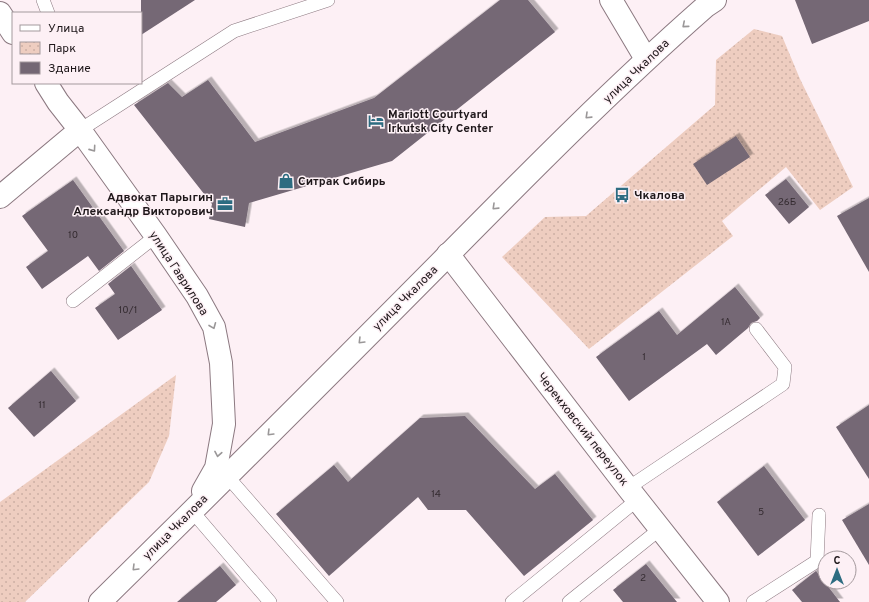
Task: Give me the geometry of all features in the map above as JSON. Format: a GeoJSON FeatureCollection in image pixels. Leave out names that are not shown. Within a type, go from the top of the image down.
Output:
{"type":"FeatureCollection","features":[{"type":"Feature","properties":{"kind":"main road"},"geometry":{"type":"LineString","coordinates":[[611,0],[646,60]]}},
{"type":"Feature","properties":{"kind":"main road","name":"улица Чкалова"},"geometry":{"type":"LineString","coordinates":[[100,602],[480,222],[646,60],[715,0]]}},
{"type":"Feature","properties":{"kind":"main road"},"geometry":{"type":"LineString","coordinates":[[0,13],[12,31]]}},
{"type":"Feature","properties":{"kind":"main road","name":"улица Гаврилова"},"geometry":{"type":"LineString","coordinates":[[47,84],[58,92],[80,130],[197,296],[214,327],[221,364],[224,424],[216,468],[192,511]]}},
{"type":"Feature","properties":{"kind":"main road"},"geometry":{"type":"LineString","coordinates":[[0,196],[80,130]]}},
{"type":"Feature","properties":{"kind":"main road","name":"Черемховский переулок"},"geometry":{"type":"LineString","coordinates":[[448,254],[718,602]]}},
{"type":"Feature","properties":{"kind":"lane"},"geometry":{"type":"LineString","coordinates":[[43,0],[48,12]]}},
{"type":"Feature","properties":{"kind":"lane"},"geometry":{"type":"LineString","coordinates":[[80,130],[234,31],[328,0]]}},
{"type":"Feature","properties":{"kind":"lane"},"geometry":{"type":"LineString","coordinates":[[73,301],[156,236]]}},
{"type":"Feature","properties":{"kind":"lane"},"geometry":{"type":"LineString","coordinates":[[512,602],[633,494],[783,384],[785,367],[756,329]]}},
{"type":"Feature","properties":{"kind":"lane"},"geometry":{"type":"LineString","coordinates":[[227,476],[337,602]]}},
{"type":"Feature","properties":{"kind":"lane"},"geometry":{"type":"LineString","coordinates":[[192,511],[270,602]]}},
{"type":"Feature","properties":{"kind":"lane"},"geometry":{"type":"LineString","coordinates":[[753,602],[817,561],[819,515]]}},
{"type":"Feature","properties":{"kind":"lane"},"geometry":{"type":"LineString","coordinates":[[569,602],[660,529]]}},
{"type":"Feature","properties":{"kind":"green space"},"geometry":{"type":"Polygon","coordinates":[[[754,29],[782,36],[800,79],[853,187],[820,210],[786,167],[722,221],[733,236],[589,349],[502,257],[545,217],[586,216],[715,105],[716,60],[754,29]]]}},
{"type":"Feature","properties":{"kind":"green space"},"geometry":{"type":"Polygon","coordinates":[[[176,375],[169,436],[149,482],[25,602],[0,602],[0,502],[176,375]]]}},
{"type":"Feature","properties":{"kind":"building"},"geometry":{"type":"Polygon","coordinates":[[[141,0],[195,0],[142,34],[141,0]]]}},
{"type":"Feature","properties":{"kind":"building","name":"Mariott Courtyard Irkutsk City Center"},"geometry":{"type":"Polygon","coordinates":[[[500,0],[528,0],[555,32],[392,161],[249,203],[245,227],[209,219],[212,204],[134,105],[168,83],[182,97],[208,80],[255,142],[374,98],[500,0]]]}},
{"type":"Feature","properties":{"kind":"building"},"geometry":{"type":"Polygon","coordinates":[[[795,0],[869,0],[869,21],[812,44],[795,0]]]}},
{"type":"Feature","properties":{"kind":"building"},"geometry":{"type":"Polygon","coordinates":[[[736,136],[750,157],[707,185],[693,164],[736,136]]]}},
{"type":"Feature","properties":{"kind":"building"},"geometry":{"type":"Polygon","coordinates":[[[786,179],[809,207],[789,224],[765,195],[786,179]]]}},
{"type":"Feature","properties":{"kind":"building"},"geometry":{"type":"Polygon","coordinates":[[[73,180],[124,251],[99,271],[88,256],[42,289],[26,267],[48,251],[22,216],[73,180]]]}},
{"type":"Feature","properties":{"kind":"building"},"geometry":{"type":"Polygon","coordinates":[[[869,198],[869,272],[837,216],[869,198]]]}},
{"type":"Feature","properties":{"kind":"building"},"geometry":{"type":"Polygon","coordinates":[[[131,266],[162,310],[118,340],[95,308],[115,294],[108,284],[131,266]]]}},
{"type":"Feature","properties":{"kind":"building"},"geometry":{"type":"Polygon","coordinates":[[[735,287],[760,318],[751,323],[748,328],[716,355],[707,344],[629,401],[596,357],[659,311],[677,335],[735,287]]]}},
{"type":"Feature","properties":{"kind":"building"},"geometry":{"type":"Polygon","coordinates":[[[51,371],[76,401],[34,437],[8,408],[51,371]]]}},
{"type":"Feature","properties":{"kind":"building"},"geometry":{"type":"Polygon","coordinates":[[[869,405],[869,479],[836,427],[869,405]]]}},
{"type":"Feature","properties":{"kind":"building"},"geometry":{"type":"Polygon","coordinates":[[[465,416],[535,489],[555,474],[593,520],[524,576],[466,510],[428,510],[418,497],[329,576],[276,514],[334,465],[348,482],[420,418],[465,416]]]}},
{"type":"Feature","properties":{"kind":"building"},"geometry":{"type":"Polygon","coordinates":[[[764,466],[805,520],[758,556],[717,502],[764,466]]]}},
{"type":"Feature","properties":{"kind":"building"},"geometry":{"type":"Polygon","coordinates":[[[869,504],[869,565],[842,520],[869,504]]]}},
{"type":"Feature","properties":{"kind":"building"},"geometry":{"type":"Polygon","coordinates":[[[646,564],[677,602],[623,602],[613,590],[646,564]]]}},
{"type":"Feature","properties":{"kind":"building"},"geometry":{"type":"Polygon","coordinates":[[[220,566],[236,585],[216,602],[177,602],[220,566]]]}},
{"type":"Feature","properties":{"kind":"building"},"geometry":{"type":"Polygon","coordinates":[[[816,571],[817,590],[831,590],[840,602],[802,602],[792,590],[816,571]]]}},
{"type":"Feature","properties":{"kind":"place","name":"Mariott Courtyard Irkutsk City Center"},"geometry":{"type":"Point","coordinates":[376,121]}},
{"type":"Feature","properties":{"kind":"place","name":"Ситрак Сибирь"},"geometry":{"type":"Point","coordinates":[286,181]}},
{"type":"Feature","properties":{"kind":"place","name":"Чкалова"},"geometry":{"type":"Point","coordinates":[622,195]}},
{"type":"Feature","properties":{"kind":"place","name":"Адвокат Парыгин Александр Викторович"},"geometry":{"type":"Point","coordinates":[225,204]}}]}
